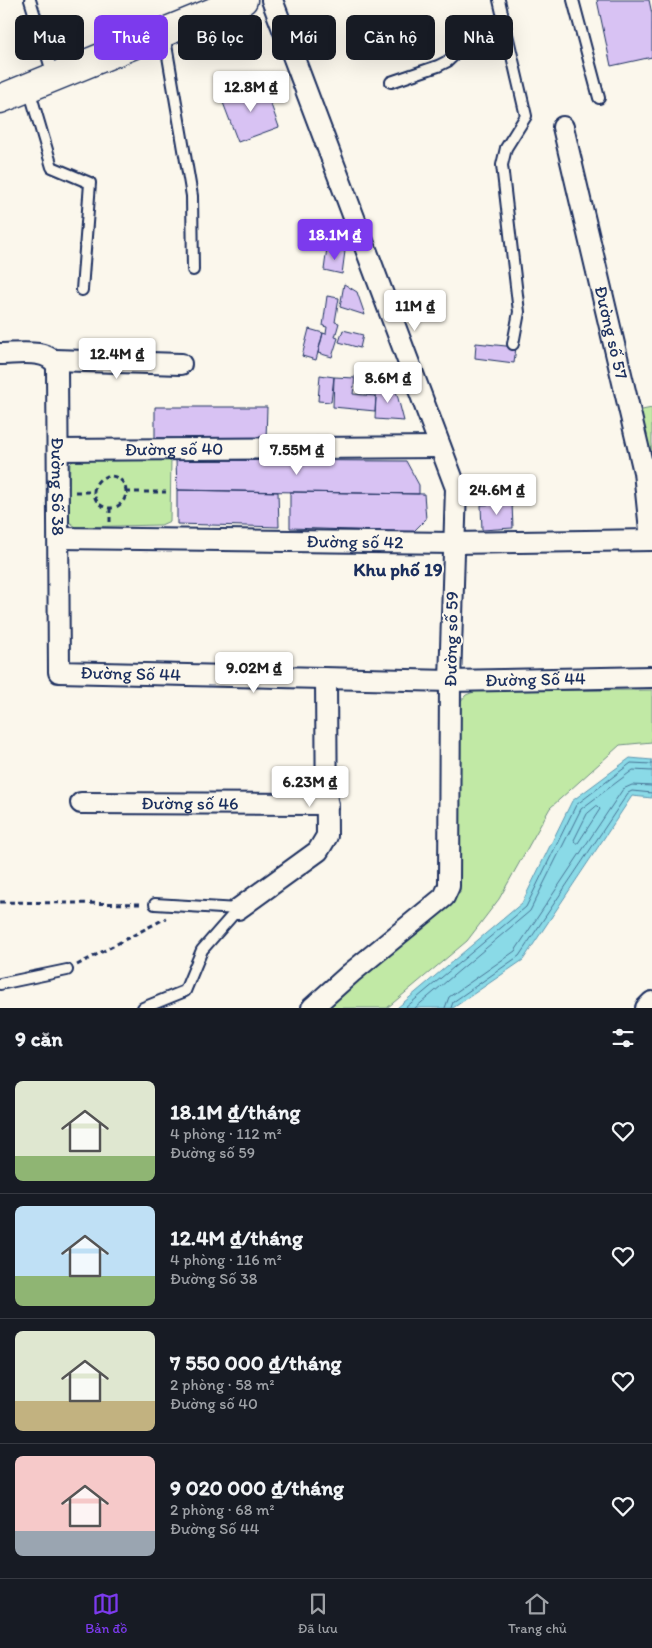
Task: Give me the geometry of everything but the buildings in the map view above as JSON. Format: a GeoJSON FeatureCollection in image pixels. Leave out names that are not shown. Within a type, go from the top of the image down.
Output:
{"type":"FeatureCollection","features":[{"type":"Feature","properties":{"kind":"main road"},"geometry":{"type":"LineString","coordinates":[[168,30],[243,0]]}},
{"type":"Feature","properties":{"kind":"main road"},"geometry":{"type":"LineString","coordinates":[[0,99],[96,60]]}},
{"type":"Feature","properties":{"kind":"street","name":"Đường số 59"},"geometry":{"type":"LineString","coordinates":[[272,0],[456,488],[450,681],[449,886],[444,897],[350,973],[312,1008]]}},
{"type":"Feature","properties":{"kind":"street","name":"Đường số 57"},"geometry":{"type":"LineString","coordinates":[[563,127],[644,472],[651,540]]}},
{"type":"Feature","properties":{"kind":"street"},"geometry":{"type":"LineString","coordinates":[[0,354],[41,354],[54,360],[182,364]]}},
{"type":"Feature","properties":{"kind":"street","name":"Đường Số 38"},"geometry":{"type":"LineString","coordinates":[[54,360],[58,378],[59,672]]}},
{"type":"Feature","properties":{"kind":"street","name":"Đường số 40"},"geometry":{"type":"LineString","coordinates":[[58,450],[440,447]]}},
{"type":"Feature","properties":{"kind":"street","name":"Đường số 42"},"geometry":{"type":"LineString","coordinates":[[59,538],[454,544],[651,540]]}},
{"type":"Feature","properties":{"kind":"street","name":"Đường Số 44"},"geometry":{"type":"LineString","coordinates":[[59,672],[450,681],[652,677]]}},
{"type":"Feature","properties":{"kind":"street"},"geometry":{"type":"LineString","coordinates":[[238,909],[318,851],[327,836],[326,678]]}},
{"type":"Feature","properties":{"kind":"street","name":"Đường số 46"},"geometry":{"type":"LineString","coordinates":[[81,802],[328,804]]}},
{"type":"Feature","properties":{"kind":"street"},"geometry":{"type":"LineString","coordinates":[[646,1008],[652,1002]]}},
{"type":"Feature","properties":{"kind":"lane"},"geometry":{"type":"LineString","coordinates":[[30,0],[54,77]]}},
{"type":"Feature","properties":{"kind":"lane"},"geometry":{"type":"LineString","coordinates":[[499,0],[503,15]]}},
{"type":"Feature","properties":{"kind":"lane"},"geometry":{"type":"LineString","coordinates":[[573,0],[599,98]]}},
{"type":"Feature","properties":{"kind":"lane"},"geometry":{"type":"LineString","coordinates":[[168,55],[192,196],[193,270]]}},
{"type":"Feature","properties":{"kind":"lane"},"geometry":{"type":"LineString","coordinates":[[513,59],[526,116],[506,148],[502,166],[519,312],[513,344]]}},
{"type":"Feature","properties":{"kind":"lane"},"geometry":{"type":"LineString","coordinates":[[391,82],[438,66],[449,60]]}},
{"type":"Feature","properties":{"kind":"lane"},"geometry":{"type":"LineString","coordinates":[[28,88],[52,167],[90,183],[82,290]]}},
{"type":"Feature","properties":{"kind":"lane"},"geometry":{"type":"LineString","coordinates":[[155,904],[238,909]]}},
{"type":"Feature","properties":{"kind":"lane"},"geometry":{"type":"LineString","coordinates":[[143,1008],[185,991],[202,950],[238,909]]}},
{"type":"Feature","properties":{"kind":"lane"},"geometry":{"type":"LineString","coordinates":[[0,984],[67,970]]}},
{"type":"Feature","properties":{"kind":"path"},"geometry":{"type":"LineString","coordinates":[[110,476],[123,483],[126,492],[123,502],[110,508],[100,504],[95,495],[97,484],[100,480],[110,476]]}},
{"type":"Feature","properties":{"kind":"path"},"geometry":{"type":"LineString","coordinates":[[126,492],[166,492]]}},
{"type":"Feature","properties":{"kind":"path"},"geometry":{"type":"LineString","coordinates":[[0,902],[155,904]]}},
{"type":"Feature","properties":{"kind":"path"},"geometry":{"type":"LineString","coordinates":[[67,970],[186,907]]}},
{"type":"Feature","properties":{"kind":"green space"},"geometry":{"type":"Polygon","coordinates":[[[652,408],[652,531],[645,531],[622,414],[652,408]]]}},
{"type":"Feature","properties":{"kind":"green space"},"geometry":{"type":"Polygon","coordinates":[[[76,458],[171,458],[170,521],[161,525],[76,527],[68,521],[70,464],[76,458]]]}},
{"type":"Feature","properties":{"kind":"green space"},"geometry":{"type":"Polygon","coordinates":[[[652,690],[652,742],[620,745],[550,808],[499,899],[467,941],[387,1008],[326,1008],[460,893],[459,703],[466,695],[476,691],[652,690]]]}},
{"type":"Feature","properties":{"kind":"water"},"geometry":{"type":"Polygon","coordinates":[[[630,758],[652,760],[652,798],[632,796],[523,960],[453,1008],[397,1008],[522,903],[572,801],[630,758]]]}},
{"type":"Feature","properties":{"kind":"district","name":"Khu phố 19"},"geometry":{"type":"Point","coordinates":[398,569]}}]}
